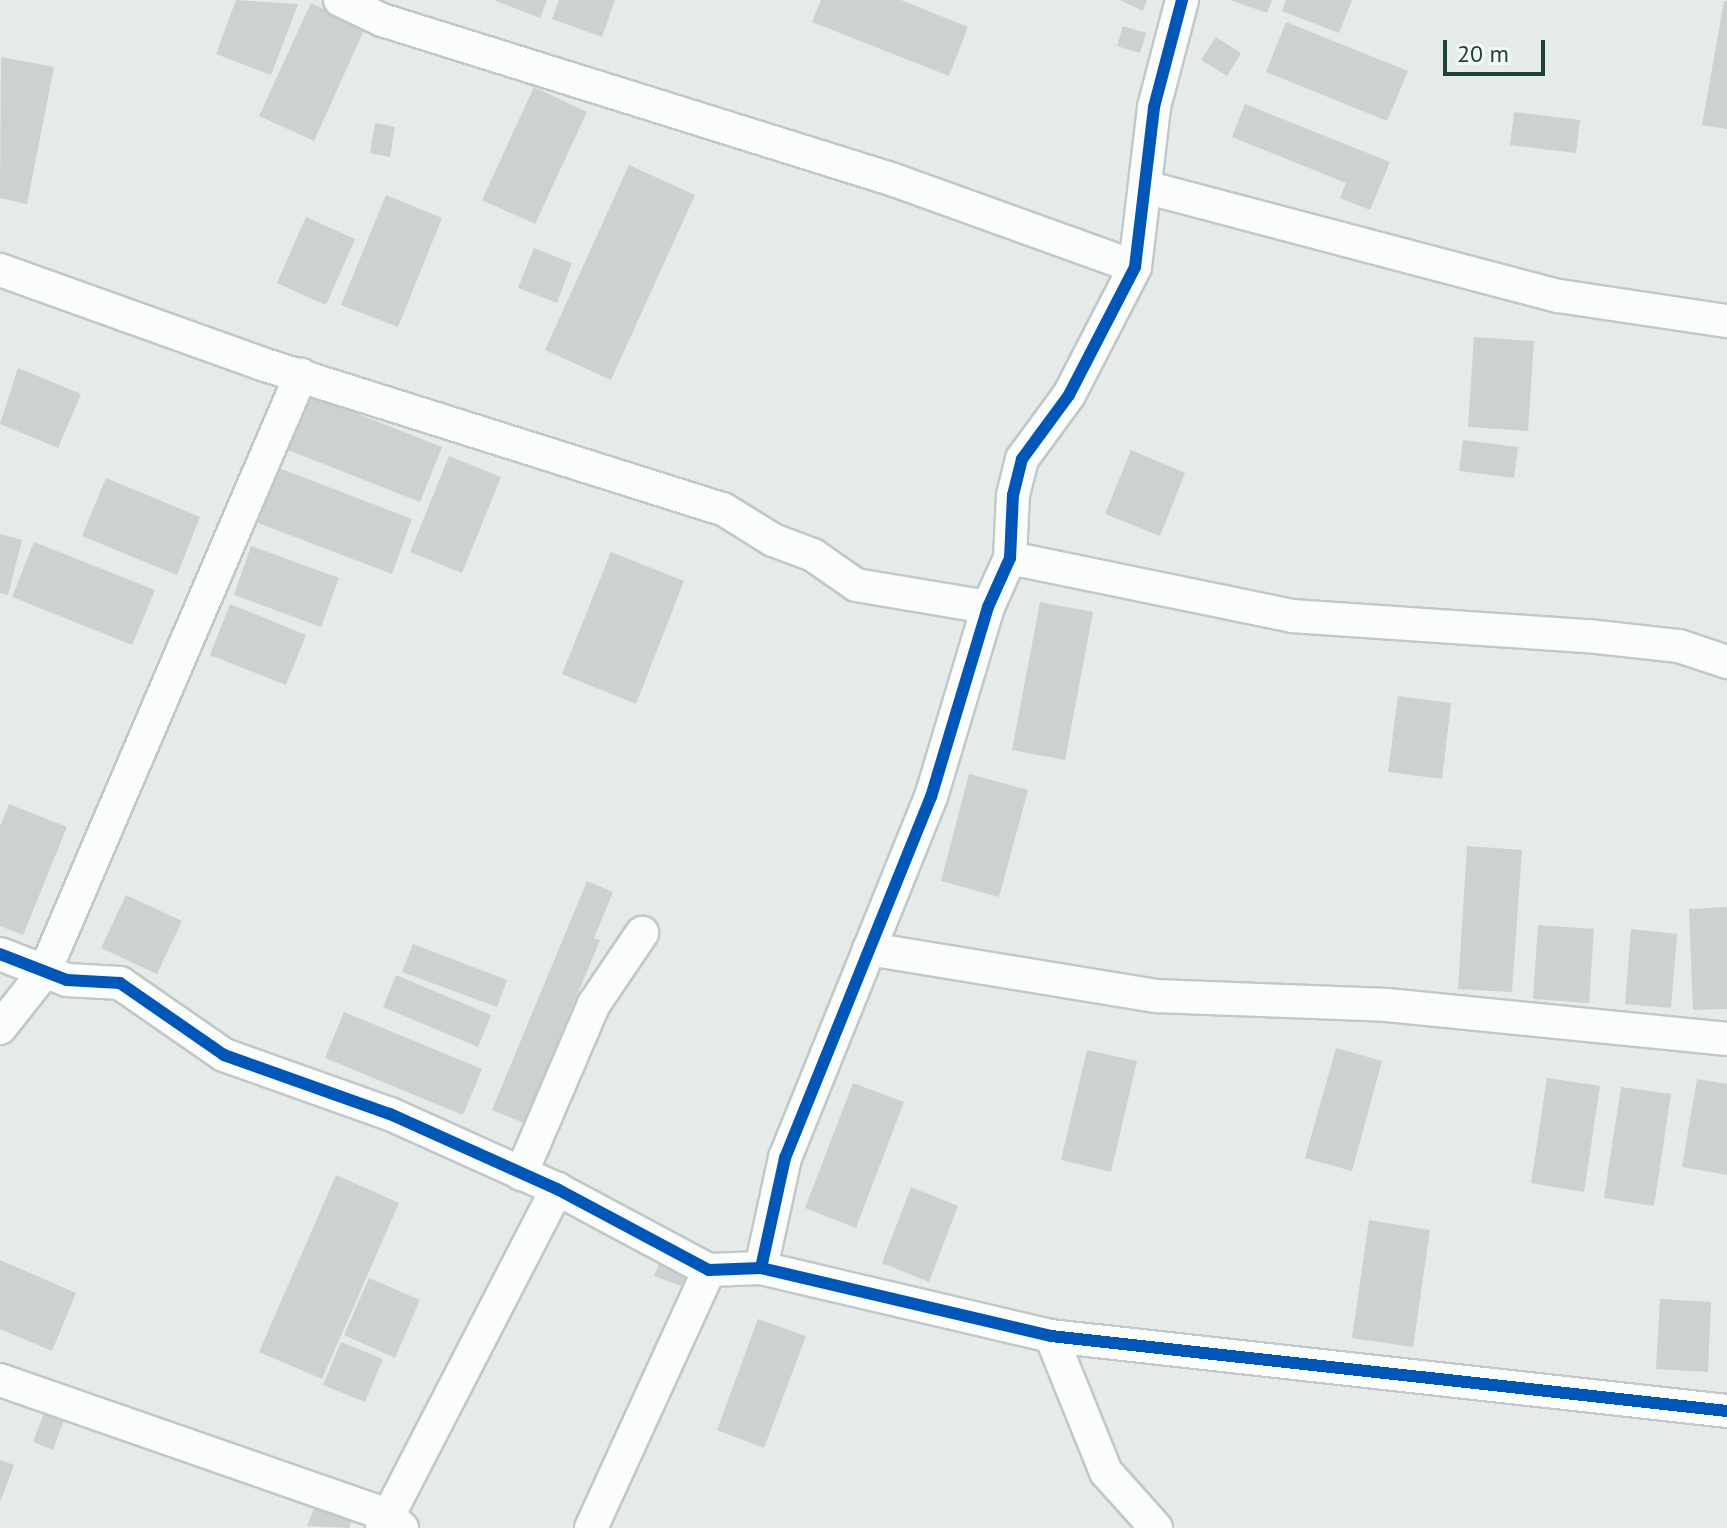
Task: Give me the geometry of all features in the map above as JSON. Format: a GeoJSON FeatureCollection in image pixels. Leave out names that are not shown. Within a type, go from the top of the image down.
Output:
{"type":"FeatureCollection","features":[{"type":"Feature","properties":{"kind":"street"},"geometry":{"type":"LineString","coordinates":[[340,0],[382,20],[894,180],[1135,267]]}},
{"type":"Feature","properties":{"kind":"street"},"geometry":{"type":"LineString","coordinates":[[761,1268],[785,1158],[931,797],[988,607],[1010,558],[1013,495],[1022,459],[1069,395],[1135,267],[1154,107],[1182,0]]}},
{"type":"Feature","properties":{"kind":"street"},"geometry":{"type":"LineString","coordinates":[[1145,187],[1559,296],[1727,321]]}},
{"type":"Feature","properties":{"kind":"street"},"geometry":{"type":"LineString","coordinates":[[0,270],[301,375],[723,509],[773,540],[813,555],[856,585],[988,607]]}},
{"type":"Feature","properties":{"kind":"street"},"geometry":{"type":"LineString","coordinates":[[0,1028],[45,971],[301,375]]}},
{"type":"Feature","properties":{"kind":"street"},"geometry":{"type":"LineString","coordinates":[[1010,558],[1292,616],[1588,636],[1679,646],[1727,662]]}},
{"type":"Feature","properties":{"kind":"street"},"geometry":{"type":"LineString","coordinates":[[521,1174],[594,1004],[642,933]]}},
{"type":"Feature","properties":{"kind":"street"},"geometry":{"type":"LineString","coordinates":[[869,949],[1156,996],[1387,1005],[1727,1039]]}},
{"type":"Feature","properties":{"kind":"street"},"geometry":{"type":"LineString","coordinates":[[0,954],[67,980],[120,983],[224,1055],[390,1114],[557,1189],[709,1270],[761,1268],[1051,1336],[1727,1411]]}},
{"type":"Feature","properties":{"kind":"street"},"geometry":{"type":"LineString","coordinates":[[0,1380],[390,1524],[557,1189]]}},
{"type":"Feature","properties":{"kind":"street"},"geometry":{"type":"LineString","coordinates":[[591,1528],[709,1270]]}},
{"type":"Feature","properties":{"kind":"street"},"geometry":{"type":"LineString","coordinates":[[1051,1336],[1106,1472],[1156,1528]]}},
{"type":"Feature","properties":{"kind":"building"},"geometry":{"type":"Polygon","coordinates":[[[236,0],[298,4],[271,75],[216,54],[236,0]]]}},
{"type":"Feature","properties":{"kind":"building"},"geometry":{"type":"Polygon","coordinates":[[[494,0],[547,0],[540,18],[494,0]]]}},
{"type":"Feature","properties":{"kind":"building"},"geometry":{"type":"Polygon","coordinates":[[[559,0],[615,0],[602,37],[552,19],[559,0]]]}},
{"type":"Feature","properties":{"kind":"building"},"geometry":{"type":"Polygon","coordinates":[[[821,0],[901,0],[968,27],[949,76],[812,22],[821,0]]]}},
{"type":"Feature","properties":{"kind":"building"},"geometry":{"type":"Polygon","coordinates":[[[1120,0],[1147,0],[1143,11],[1120,0]]]}},
{"type":"Feature","properties":{"kind":"building"},"geometry":{"type":"Polygon","coordinates":[[[1230,0],[1272,0],[1267,13],[1230,0]]]}},
{"type":"Feature","properties":{"kind":"building"},"geometry":{"type":"Polygon","coordinates":[[[1286,0],[1352,0],[1339,33],[1282,11],[1286,0]]]}},
{"type":"Feature","properties":{"kind":"building"},"geometry":{"type":"Polygon","coordinates":[[[1724,1],[1727,1],[1727,129],[1702,125],[1724,1]]]}},
{"type":"Feature","properties":{"kind":"building"},"geometry":{"type":"Polygon","coordinates":[[[311,3],[365,28],[314,141],[259,116],[311,3]]]}},
{"type":"Feature","properties":{"kind":"building"},"geometry":{"type":"Polygon","coordinates":[[[1286,22],[1408,71],[1387,121],[1266,72],[1286,22]]]}},
{"type":"Feature","properties":{"kind":"building"},"geometry":{"type":"Polygon","coordinates":[[[1123,26],[1146,33],[1140,53],[1117,46],[1123,26]]]}},
{"type":"Feature","properties":{"kind":"building"},"geometry":{"type":"Polygon","coordinates":[[[1216,37],[1241,53],[1227,76],[1201,60],[1216,37]]]}},
{"type":"Feature","properties":{"kind":"building"},"geometry":{"type":"Polygon","coordinates":[[[1,57],[54,67],[27,204],[0,198],[1,57]]]}},
{"type":"Feature","properties":{"kind":"building"},"geometry":{"type":"Polygon","coordinates":[[[534,87],[587,112],[535,224],[482,200],[534,87]]]}},
{"type":"Feature","properties":{"kind":"building"},"geometry":{"type":"Polygon","coordinates":[[[1245,104],[1390,162],[1370,210],[1340,198],[1346,183],[1232,137],[1245,104]]]}},
{"type":"Feature","properties":{"kind":"building"},"geometry":{"type":"Polygon","coordinates":[[[1514,112],[1580,120],[1576,153],[1510,145],[1514,112]]]}},
{"type":"Feature","properties":{"kind":"building"},"geometry":{"type":"Polygon","coordinates":[[[375,123],[395,127],[390,157],[370,153],[375,123]]]}},
{"type":"Feature","properties":{"kind":"building"},"geometry":{"type":"Polygon","coordinates":[[[629,165],[695,195],[611,380],[545,350],[629,165]]]}},
{"type":"Feature","properties":{"kind":"building"},"geometry":{"type":"Polygon","coordinates":[[[386,195],[442,218],[398,327],[341,305],[386,195]]]}},
{"type":"Feature","properties":{"kind":"building"},"geometry":{"type":"Polygon","coordinates":[[[306,217],[355,239],[326,305],[277,283],[306,217]]]}},
{"type":"Feature","properties":{"kind":"building"},"geometry":{"type":"Polygon","coordinates":[[[534,248],[572,263],[557,303],[518,288],[534,248]]]}},
{"type":"Feature","properties":{"kind":"building"},"geometry":{"type":"Polygon","coordinates":[[[1474,337],[1534,341],[1528,431],[1468,427],[1474,337]]]}},
{"type":"Feature","properties":{"kind":"building"},"geometry":{"type":"Polygon","coordinates":[[[18,368],[81,394],[58,448],[0,424],[18,368]]]}},
{"type":"Feature","properties":{"kind":"building"},"geometry":{"type":"Polygon","coordinates":[[[310,395],[442,447],[420,502],[288,450],[310,395]]]}},
{"type":"Feature","properties":{"kind":"building"},"geometry":{"type":"Polygon","coordinates":[[[1463,440],[1518,447],[1514,478],[1459,471],[1463,440]]]}},
{"type":"Feature","properties":{"kind":"building"},"geometry":{"type":"Polygon","coordinates":[[[1131,450],[1185,473],[1160,536],[1105,514],[1131,450]]]}},
{"type":"Feature","properties":{"kind":"building"},"geometry":{"type":"Polygon","coordinates":[[[449,456],[501,477],[462,573],[410,552],[449,456]]]}},
{"type":"Feature","properties":{"kind":"building"},"geometry":{"type":"Polygon","coordinates":[[[279,468],[412,519],[392,574],[258,523],[279,468]]]}},
{"type":"Feature","properties":{"kind":"building"},"geometry":{"type":"Polygon","coordinates":[[[106,478],[200,517],[177,575],[82,536],[106,478]]]}},
{"type":"Feature","properties":{"kind":"building"},"geometry":{"type":"Polygon","coordinates":[[[0,534],[22,540],[8,595],[0,593],[0,534]]]}},
{"type":"Feature","properties":{"kind":"building"},"geometry":{"type":"Polygon","coordinates":[[[34,542],[155,590],[132,645],[12,597],[34,542]]]}},
{"type":"Feature","properties":{"kind":"building"},"geometry":{"type":"Polygon","coordinates":[[[251,546],[339,578],[321,627],[234,595],[251,546]]]}},
{"type":"Feature","properties":{"kind":"building"},"geometry":{"type":"Polygon","coordinates":[[[611,552],[684,581],[636,704],[562,674],[611,552]]]}},
{"type":"Feature","properties":{"kind":"building"},"geometry":{"type":"Polygon","coordinates":[[[1040,602],[1093,612],[1065,760],[1012,750],[1040,602]]]}},
{"type":"Feature","properties":{"kind":"building"},"geometry":{"type":"Polygon","coordinates":[[[230,604],[306,635],[286,685],[210,655],[230,604]]]}},
{"type":"Feature","properties":{"kind":"building"},"geometry":{"type":"Polygon","coordinates":[[[1398,696],[1451,703],[1442,779],[1388,772],[1398,696]]]}},
{"type":"Feature","properties":{"kind":"building"},"geometry":{"type":"Polygon","coordinates":[[[969,774],[1028,790],[999,897],[941,881],[969,774]]]}},
{"type":"Feature","properties":{"kind":"building"},"geometry":{"type":"Polygon","coordinates":[[[9,804],[67,827],[23,935],[0,926],[0,826],[9,804]]]}},
{"type":"Feature","properties":{"kind":"building"},"geometry":{"type":"Polygon","coordinates":[[[1467,846],[1522,850],[1512,992],[1458,989],[1467,846]]]}},
{"type":"Feature","properties":{"kind":"building"},"geometry":{"type":"Polygon","coordinates":[[[587,881],[613,892],[594,938],[600,940],[524,1123],[492,1110],[587,881]]]}},
{"type":"Feature","properties":{"kind":"building"},"geometry":{"type":"Polygon","coordinates":[[[126,895],[182,921],[157,974],[101,948],[126,895]]]}},
{"type":"Feature","properties":{"kind":"building"},"geometry":{"type":"Polygon","coordinates":[[[1727,907],[1727,1009],[1693,1010],[1689,909],[1727,907]]]}},
{"type":"Feature","properties":{"kind":"building"},"geometry":{"type":"Polygon","coordinates":[[[1538,925],[1594,929],[1589,1003],[1533,999],[1538,925]]]}},
{"type":"Feature","properties":{"kind":"building"},"geometry":{"type":"Polygon","coordinates":[[[1631,929],[1677,934],[1671,1008],[1625,1004],[1631,929]]]}},
{"type":"Feature","properties":{"kind":"building"},"geometry":{"type":"Polygon","coordinates":[[[413,944],[507,980],[497,1007],[402,972],[413,944]]]}},
{"type":"Feature","properties":{"kind":"building"},"geometry":{"type":"Polygon","coordinates":[[[396,975],[491,1015],[478,1047],[383,1007],[396,975]]]}},
{"type":"Feature","properties":{"kind":"building"},"geometry":{"type":"Polygon","coordinates":[[[344,1012],[482,1069],[463,1115],[325,1058],[344,1012]]]}},
{"type":"Feature","properties":{"kind":"building"},"geometry":{"type":"Polygon","coordinates":[[[1336,1048],[1382,1061],[1352,1171],[1305,1158],[1336,1048]]]}},
{"type":"Feature","properties":{"kind":"building"},"geometry":{"type":"Polygon","coordinates":[[[1087,1050],[1137,1061],[1111,1172],[1061,1160],[1087,1050]]]}},
{"type":"Feature","properties":{"kind":"building"},"geometry":{"type":"Polygon","coordinates":[[[1547,1078],[1600,1086],[1584,1192],[1531,1183],[1547,1078]]]}},
{"type":"Feature","properties":{"kind":"building"},"geometry":{"type":"Polygon","coordinates":[[[1697,1079],[1727,1084],[1727,1175],[1682,1167],[1697,1079]]]}},
{"type":"Feature","properties":{"kind":"building"},"geometry":{"type":"Polygon","coordinates":[[[853,1083],[904,1102],[856,1228],[805,1208],[853,1083]]]}},
{"type":"Feature","properties":{"kind":"building"},"geometry":{"type":"Polygon","coordinates":[[[1621,1087],[1671,1094],[1654,1206],[1604,1198],[1621,1087]]]}},
{"type":"Feature","properties":{"kind":"building"},"geometry":{"type":"Polygon","coordinates":[[[336,1175],[399,1203],[322,1379],[259,1352],[336,1175]]]}},
{"type":"Feature","properties":{"kind":"building"},"geometry":{"type":"Polygon","coordinates":[[[911,1187],[958,1206],[929,1282],[882,1263],[911,1187]]]}},
{"type":"Feature","properties":{"kind":"building"},"geometry":{"type":"Polygon","coordinates":[[[1369,1220],[1430,1230],[1413,1347],[1352,1338],[1369,1220]]]}},
{"type":"Feature","properties":{"kind":"building"},"geometry":{"type":"Polygon","coordinates":[[[662,1256],[692,1268],[685,1287],[654,1276],[662,1256]]]}},
{"type":"Feature","properties":{"kind":"building"},"geometry":{"type":"Polygon","coordinates":[[[0,1260],[76,1293],[52,1351],[0,1329],[0,1260]]]}},
{"type":"Feature","properties":{"kind":"building"},"geometry":{"type":"Polygon","coordinates":[[[369,1278],[420,1300],[395,1358],[344,1335],[369,1278]]]}},
{"type":"Feature","properties":{"kind":"building"},"geometry":{"type":"Polygon","coordinates":[[[1660,1299],[1711,1302],[1708,1372],[1656,1369],[1660,1299]]]}},
{"type":"Feature","properties":{"kind":"building"},"geometry":{"type":"Polygon","coordinates":[[[758,1319],[806,1336],[764,1448],[717,1430],[758,1319]]]}},
{"type":"Feature","properties":{"kind":"building"},"geometry":{"type":"Polygon","coordinates":[[[341,1342],[383,1359],[365,1402],[323,1385],[341,1342]]]}},
{"type":"Feature","properties":{"kind":"building"},"geometry":{"type":"Polygon","coordinates":[[[44,1413],[64,1420],[53,1450],[33,1442],[44,1413]]]}},
{"type":"Feature","properties":{"kind":"building"},"geometry":{"type":"Polygon","coordinates":[[[0,1460],[14,1465],[0,1502],[0,1460]]]}},
{"type":"Feature","properties":{"kind":"building"},"geometry":{"type":"Polygon","coordinates":[[[317,1501],[354,1515],[349,1528],[307,1526],[317,1501]]]}},
{"type":"Feature","properties":{"kind":"cycle path"},"geometry":{"type":"LineString","coordinates":[[761,1268],[785,1158],[931,797],[988,607],[1010,558],[1013,495],[1022,459],[1069,395],[1135,267],[1154,107],[1182,0]]}},
{"type":"Feature","properties":{"kind":"cycle path"},"geometry":{"type":"LineString","coordinates":[[0,954],[67,980],[120,983],[224,1055],[390,1114],[557,1189],[709,1270],[761,1268],[1051,1336],[1727,1411]]}}]}
